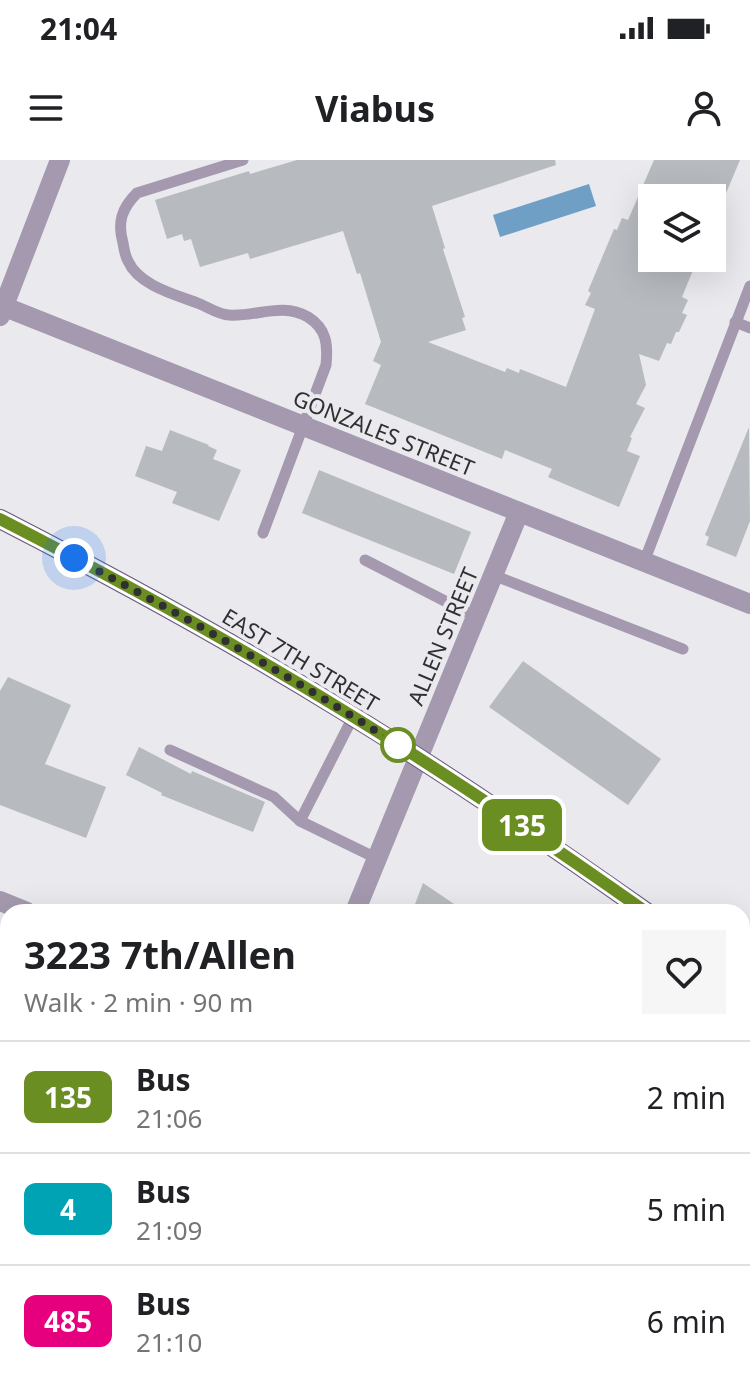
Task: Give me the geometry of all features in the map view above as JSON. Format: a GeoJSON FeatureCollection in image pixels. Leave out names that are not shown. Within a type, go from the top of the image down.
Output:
{"type":"FeatureCollection","features":[{"type":"Feature","properties":{"kind":"main road","name":"EAST 7TH STREET"},"geometry":{"type":"LineString","coordinates":[[0,519],[147,597],[353,717],[532,832],[635,904]]}},
{"type":"Feature","properties":{"kind":"street"},"geometry":{"type":"LineString","coordinates":[[1,309],[60,160]]}},
{"type":"Feature","properties":{"kind":"street","name":"GONZALES STREET"},"geometry":{"type":"LineString","coordinates":[[1,309],[304,425],[750,604]]}},
{"type":"Feature","properties":{"kind":"street","name":"ALLEN STREET"},"geometry":{"type":"LineString","coordinates":[[358,904],[519,512]]}},
{"type":"Feature","properties":{"kind":"lane"},"geometry":{"type":"LineString","coordinates":[[243,160],[137,193],[120,218],[121,239],[128,263],[142,278],[164,290],[228,315],[289,309],[308,317],[321,329],[328,346],[326,365],[263,533]]}},
{"type":"Feature","properties":{"kind":"lane"},"geometry":{"type":"LineString","coordinates":[[644,562],[750,286]]}},
{"type":"Feature","properties":{"kind":"lane"},"geometry":{"type":"LineString","coordinates":[[735,322],[750,328]]}},
{"type":"Feature","properties":{"kind":"lane"},"geometry":{"type":"LineString","coordinates":[[365,560],[476,617]]}},
{"type":"Feature","properties":{"kind":"lane"},"geometry":{"type":"LineString","coordinates":[[493,575],[683,649]]}},
{"type":"Feature","properties":{"kind":"lane"},"geometry":{"type":"LineString","coordinates":[[300,821],[353,717]]}},
{"type":"Feature","properties":{"kind":"lane"},"geometry":{"type":"LineString","coordinates":[[170,750],[274,797],[300,821],[378,859]]}},
{"type":"Feature","properties":{"kind":"water"},"geometry":{"type":"Polygon","coordinates":[[[589,184],[596,206],[500,237],[493,215],[589,184]]]}},
{"type":"Feature","properties":{"kind":"building"},"geometry":{"type":"Polygon","coordinates":[[[297,160],[555,160],[556,165],[432,206],[465,317],[462,318],[466,330],[428,342],[505,372],[507,368],[519,373],[520,369],[566,387],[595,309],[585,305],[591,293],[588,291],[614,229],[617,230],[622,218],[628,220],[638,197],[638,272],[692,272],[682,297],[688,300],[682,313],[687,315],[679,332],[676,332],[671,344],[667,343],[659,361],[639,354],[646,385],[636,404],[645,408],[630,437],[627,451],[640,456],[619,507],[548,477],[552,469],[505,450],[502,459],[365,404],[381,365],[373,361],[381,342],[360,273],[357,274],[343,231],[250,259],[248,253],[200,267],[191,239],[184,241],[182,234],[167,239],[155,200],[249,171],[250,174],[297,160]]]}},
{"type":"Feature","properties":{"kind":"building"},"geometry":{"type":"Polygon","coordinates":[[[654,160],[740,160],[726,193],[726,184],[644,184],[654,160]]]}},
{"type":"Feature","properties":{"kind":"building"},"geometry":{"type":"Polygon","coordinates":[[[749,427],[750,521],[736,557],[706,545],[709,537],[705,535],[749,427]]]}},
{"type":"Feature","properties":{"kind":"building"},"geometry":{"type":"Polygon","coordinates":[[[170,430],[209,445],[217,450],[213,459],[241,470],[219,521],[172,503],[177,492],[135,476],[146,446],[162,451],[170,430]]]}},
{"type":"Feature","properties":{"kind":"building"},"geometry":{"type":"Polygon","coordinates":[[[319,470],[471,532],[454,574],[302,513],[319,470]]]}},
{"type":"Feature","properties":{"kind":"building"},"geometry":{"type":"Polygon","coordinates":[[[523,661],[661,759],[628,805],[489,707],[523,661]]]}},
{"type":"Feature","properties":{"kind":"building"},"geometry":{"type":"Polygon","coordinates":[[[8,677],[71,705],[45,764],[106,787],[86,838],[0,805],[0,691],[8,677]]]}},
{"type":"Feature","properties":{"kind":"building"},"geometry":{"type":"Polygon","coordinates":[[[139,747],[191,774],[192,771],[265,802],[253,832],[161,795],[126,775],[139,747]]]}},
{"type":"Feature","properties":{"kind":"building"},"geometry":{"type":"Polygon","coordinates":[[[423,883],[454,904],[415,904],[423,883]]]}},
{"type":"Feature","properties":{"kind":"bus line","name":"135"},"geometry":{"type":"LineString","coordinates":[[0,519],[147,597],[346,712],[532,832],[635,904]]}},
{"type":"Feature","properties":{"kind":"route"},"geometry":{"type":"LineString","coordinates":[[74,558],[222,640],[398,745]]}}]}
